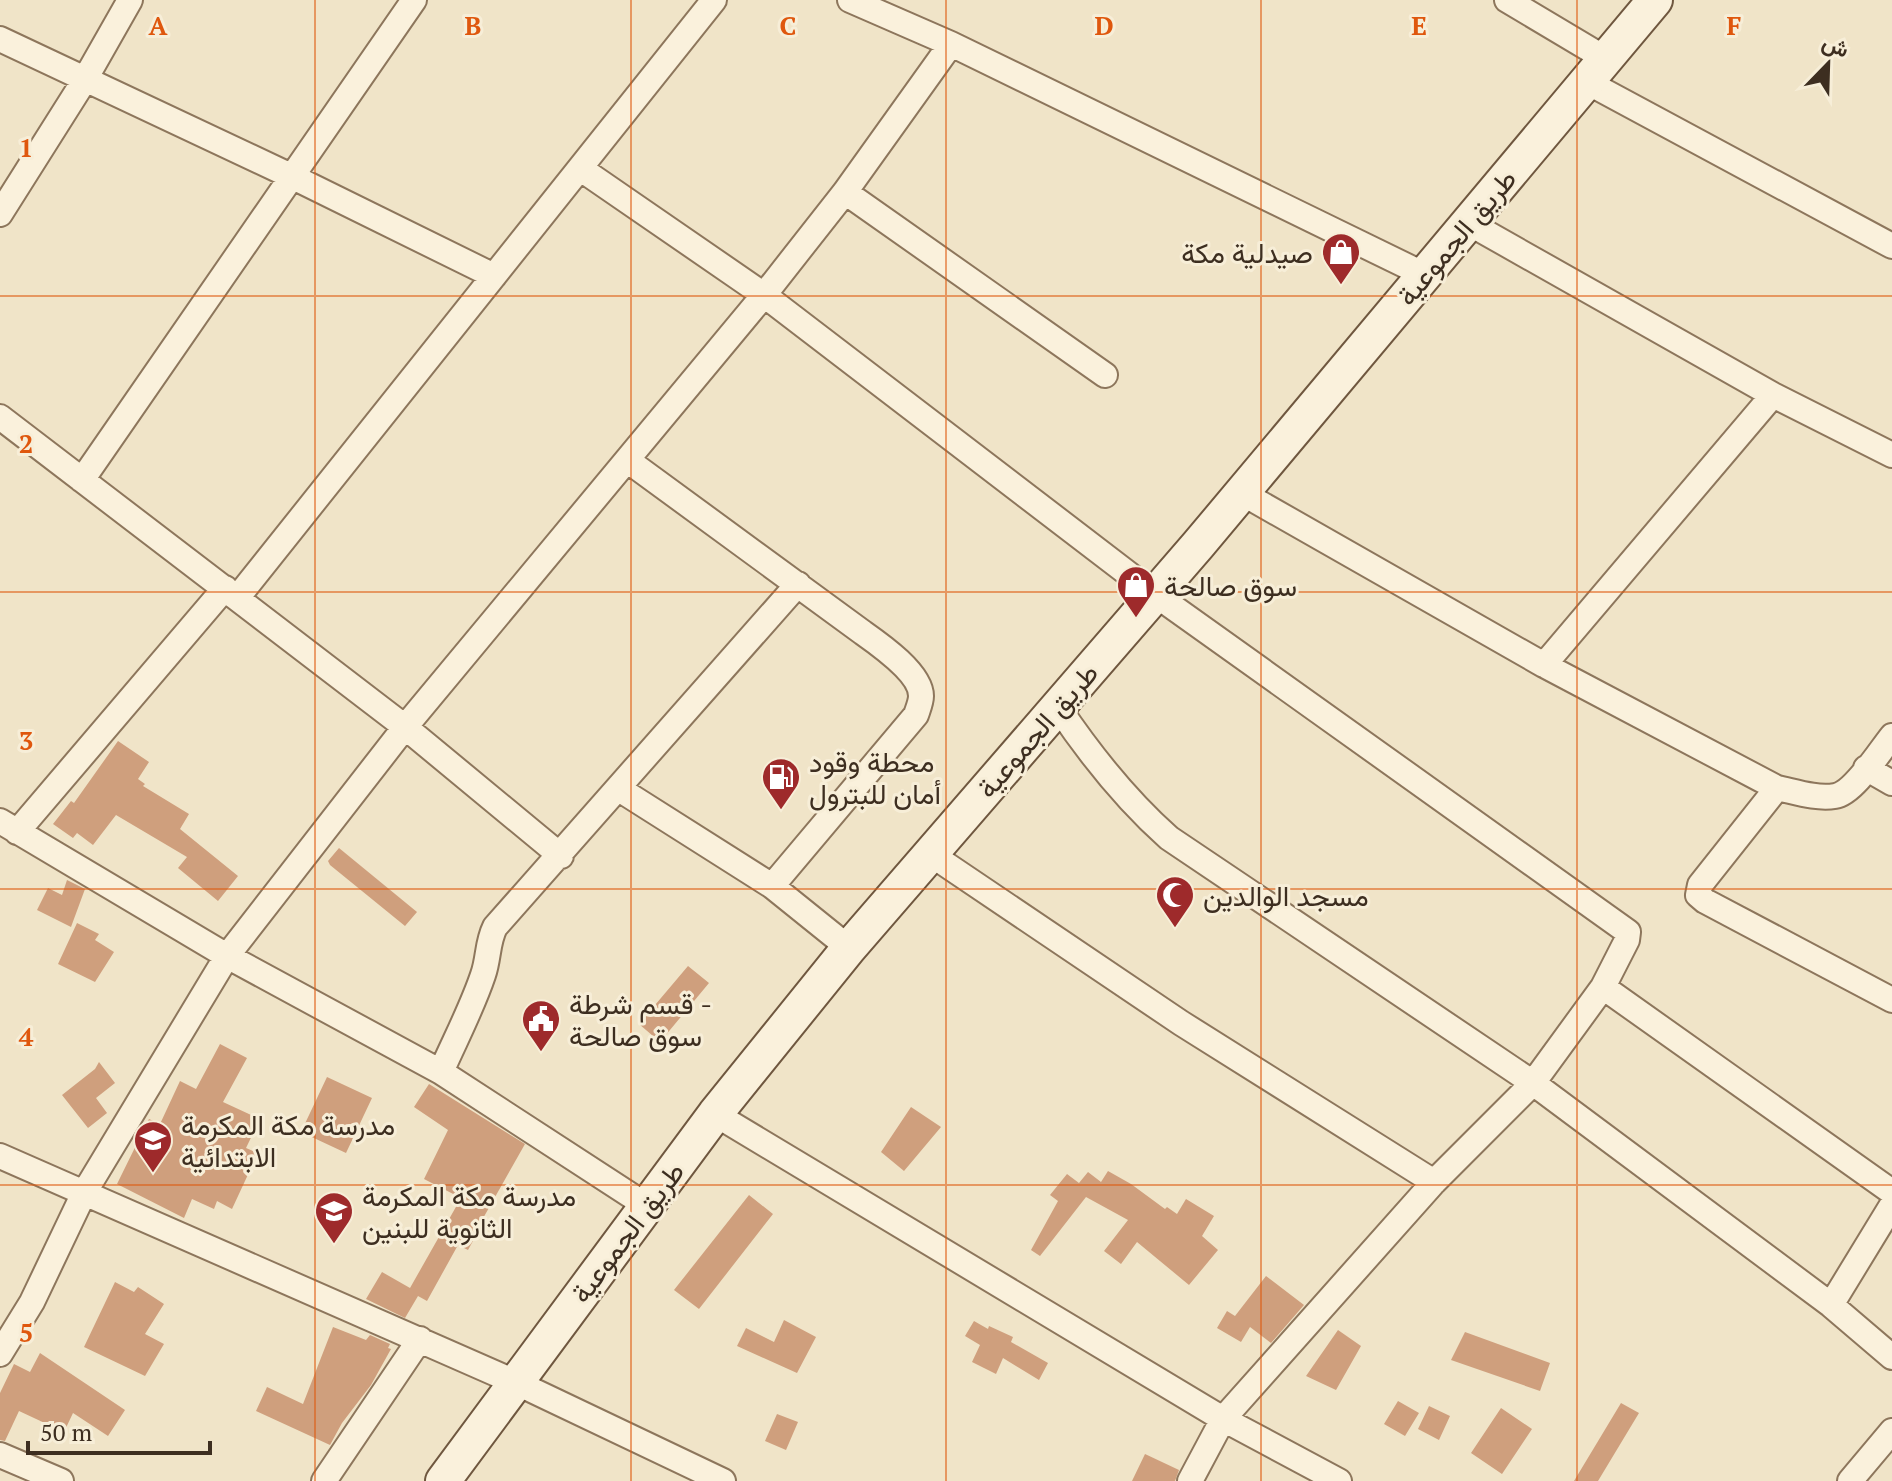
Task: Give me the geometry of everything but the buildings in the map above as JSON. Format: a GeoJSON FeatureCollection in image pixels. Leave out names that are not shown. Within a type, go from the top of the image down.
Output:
{"type":"FeatureCollection","features":[{"type":"Feature","properties":{"kind":"main road","name":"طريق الجموعية"},"geometry":{"type":"LineString","coordinates":[[443,1481],[715,1114],[849,948],[1156,595],[1655,0]]}},
{"type":"Feature","properties":{"kind":"street"},"geometry":{"type":"LineString","coordinates":[[0,214],[84,81],[130,0]]}},
{"type":"Feature","properties":{"kind":"street"},"geometry":{"type":"LineString","coordinates":[[82,480],[414,0]]}},
{"type":"Feature","properties":{"kind":"street"},"geometry":{"type":"LineString","coordinates":[[647,1206],[441,1072],[227,956],[9,827],[231,593],[494,276],[714,0]]}},
{"type":"Feature","properties":{"kind":"street"},"geometry":{"type":"LineString","coordinates":[[850,0],[879,6],[1425,275]]}},
{"type":"Feature","properties":{"kind":"street"},"geometry":{"type":"LineString","coordinates":[[1507,0],[1596,70],[1892,246]]}},
{"type":"Feature","properties":{"kind":"street"},"geometry":{"type":"LineString","coordinates":[[0,39],[494,276]]}},
{"type":"Feature","properties":{"kind":"street"},"geometry":{"type":"LineString","coordinates":[[0,1354],[32,1302],[84,1193],[227,956],[405,727],[764,295],[845,192],[951,44]]}},
{"type":"Feature","properties":{"kind":"street"},"geometry":{"type":"LineString","coordinates":[[581,169],[764,295],[1156,595],[1628,932],[1627,940],[1603,987],[1533,1083],[1434,1182],[1223,1419],[1190,1481]]}},
{"type":"Feature","properties":{"kind":"street"},"geometry":{"type":"LineString","coordinates":[[845,192],[1105,375]]}},
{"type":"Feature","properties":{"kind":"street"},"geometry":{"type":"LineString","coordinates":[[1467,222],[1773,395],[1892,455]]}},
{"type":"Feature","properties":{"kind":"street"},"geometry":{"type":"LineString","coordinates":[[1544,665],[1773,395]]}},
{"type":"Feature","properties":{"kind":"street"},"geometry":{"type":"LineString","coordinates":[[5,431],[82,480],[231,593],[405,727],[561,856]]}},
{"type":"Feature","properties":{"kind":"street"},"geometry":{"type":"LineString","coordinates":[[627,460],[892,654],[918,682],[921,696],[916,715],[772,886]]}},
{"type":"Feature","properties":{"kind":"street"},"geometry":{"type":"LineString","coordinates":[[1242,493],[1544,665],[1777,788],[1815,796],[1838,796],[1853,786],[1892,736]]}},
{"type":"Feature","properties":{"kind":"street"},"geometry":{"type":"LineString","coordinates":[[441,1072],[483,977],[488,961],[488,942],[495,927],[561,856],[798,584]]}},
{"type":"Feature","properties":{"kind":"street"},"geometry":{"type":"LineString","coordinates":[[1058,707],[1096,763],[1136,808],[1169,838],[1533,1083],[1831,1305],[1892,1357]]}},
{"type":"Feature","properties":{"kind":"street"},"geometry":{"type":"LineString","coordinates":[[1866,768],[1892,783]]}},
{"type":"Feature","properties":{"kind":"street"},"geometry":{"type":"LineString","coordinates":[[1777,788],[1700,885],[1698,895],[1892,1000]]}},
{"type":"Feature","properties":{"kind":"street"},"geometry":{"type":"LineString","coordinates":[[619,789],[772,886],[849,948]]}},
{"type":"Feature","properties":{"kind":"street"},"geometry":{"type":"LineString","coordinates":[[929,853],[1181,1023],[1434,1182]]}},
{"type":"Feature","properties":{"kind":"street"},"geometry":{"type":"LineString","coordinates":[[1603,987],[1892,1192]]}},
{"type":"Feature","properties":{"kind":"street"},"geometry":{"type":"LineString","coordinates":[[715,1114],[1223,1419],[1339,1481]]}},
{"type":"Feature","properties":{"kind":"street"},"geometry":{"type":"LineString","coordinates":[[0,1156],[420,1339],[723,1481]]}},
{"type":"Feature","properties":{"kind":"street"},"geometry":{"type":"LineString","coordinates":[[1831,1305],[1892,1205]]}},
{"type":"Feature","properties":{"kind":"street"},"geometry":{"type":"LineString","coordinates":[[324,1481],[420,1339]]}},
{"type":"Feature","properties":{"kind":"street"},"geometry":{"type":"LineString","coordinates":[[1850,1481],[1892,1431]]}},
{"type":"Feature","properties":{"kind":"street"},"geometry":{"type":"LineString","coordinates":[[0,1455],[61,1481]]}},
{"type":"Feature","properties":{"kind":"place","name":"صيدلية مكة"},"geometry":{"type":"Point","coordinates":[1341,286]}},
{"type":"Feature","properties":{"kind":"place","name":"سوق صالحة"},"geometry":{"type":"Point","coordinates":[1136,619]}},
{"type":"Feature","properties":{"kind":"place","name":"محطة وقود أمان للبترول"},"geometry":{"type":"Point","coordinates":[781,811]}},
{"type":"Feature","properties":{"kind":"place","name":"مسجد الوالدين"},"geometry":{"type":"Point","coordinates":[1175,929]}},
{"type":"Feature","properties":{"kind":"place","name":"قسم شرطة - سوق صالحة"},"geometry":{"type":"Point","coordinates":[541,1053]}},
{"type":"Feature","properties":{"kind":"place","name":"مدرسة مكة المكرمة الابتدائية"},"geometry":{"type":"Point","coordinates":[153,1174]}},
{"type":"Feature","properties":{"kind":"place","name":"مدرسة مكة المكرمة الثانوية للبنين"},"geometry":{"type":"Point","coordinates":[334,1245]}}]}
